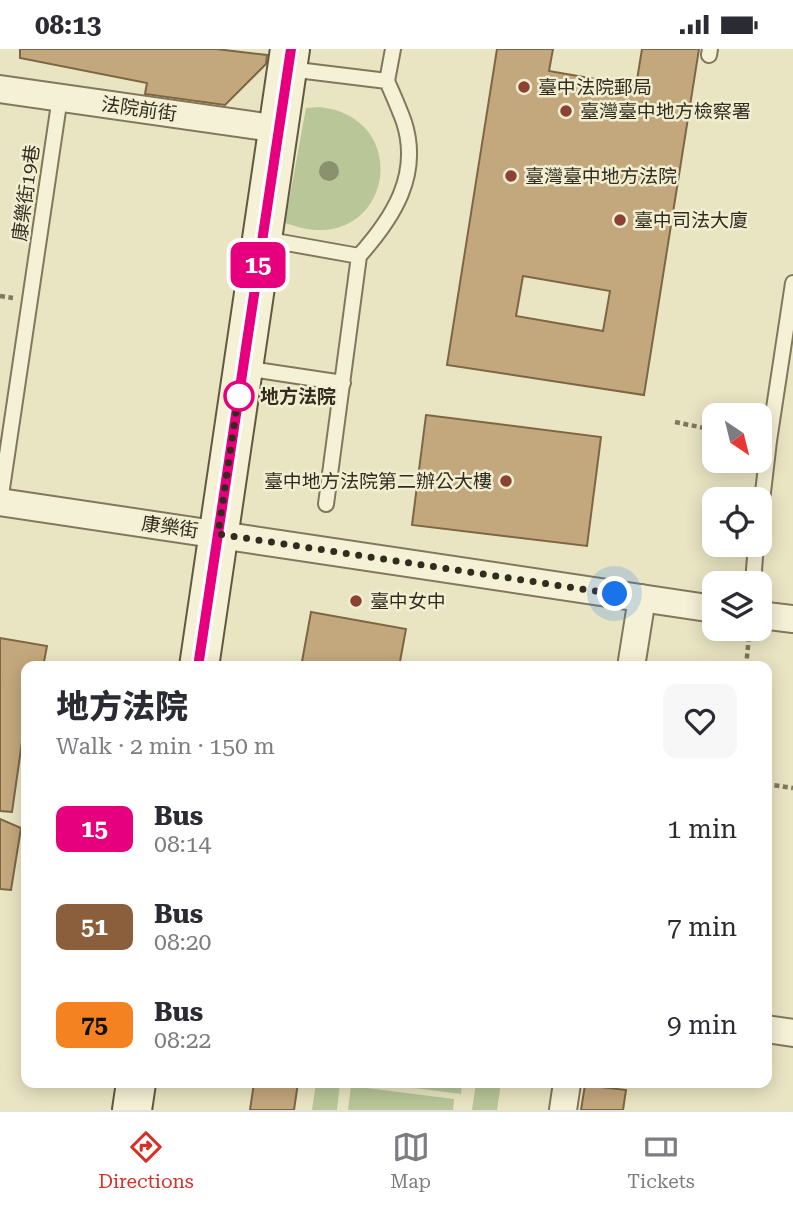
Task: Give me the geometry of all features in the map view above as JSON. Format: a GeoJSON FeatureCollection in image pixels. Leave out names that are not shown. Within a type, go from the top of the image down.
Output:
{"type":"FeatureCollection","features":[{"type":"Feature","properties":{"kind":"main road"},"geometry":{"type":"LineString","coordinates":[[199,661],[289,59]]}},
{"type":"Feature","properties":{"kind":"main road"},"geometry":{"type":"LineString","coordinates":[[132,1110],[135,1088]]}},
{"type":"Feature","properties":{"kind":"street","name":"法院前街"},"geometry":{"type":"LineString","coordinates":[[0,89],[278,129]]}},
{"type":"Feature","properties":{"kind":"street","name":"康樂街"},"geometry":{"type":"LineString","coordinates":[[0,502],[702,607]]}},
{"type":"Feature","properties":{"kind":"street"},"geometry":{"type":"LineString","coordinates":[[632,661],[642,597]]}},
{"type":"Feature","properties":{"kind":"street"},"geometry":{"type":"LineString","coordinates":[[772,616],[793,619]]}},
{"type":"Feature","properties":{"kind":"street"},"geometry":{"type":"LineString","coordinates":[[772,1030],[793,1033]]}},
{"type":"Feature","properties":{"kind":"street"},"geometry":{"type":"LineString","coordinates":[[564,1110],[566,1088]]}},
{"type":"Feature","properties":{"kind":"lane"},"geometry":{"type":"LineString","coordinates":[[326,504],[359,256],[383,229],[400,199],[409,174],[409,149],[404,124],[387,81],[393,49]]}},
{"type":"Feature","properties":{"kind":"lane"},"geometry":{"type":"LineString","coordinates":[[289,59],[387,81]]}},
{"type":"Feature","properties":{"kind":"lane","name":"康樂街19巷"},"geometry":{"type":"LineString","coordinates":[[0,502],[60,97]]}},
{"type":"Feature","properties":{"kind":"lane"},"geometry":{"type":"LineString","coordinates":[[262,239],[359,256]]}},
{"type":"Feature","properties":{"kind":"lane"},"geometry":{"type":"LineString","coordinates":[[764,487],[793,283]]}},
{"type":"Feature","properties":{"kind":"lane"},"geometry":{"type":"LineString","coordinates":[[243,367],[343,383]]}},
{"type":"Feature","properties":{"kind":"path"},"geometry":{"type":"LineString","coordinates":[[675,422],[702,428]]}},
{"type":"Feature","properties":{"kind":"path"},"geometry":{"type":"LineString","coordinates":[[747,661],[749,641]]}},
{"type":"Feature","properties":{"kind":"path"},"geometry":{"type":"LineString","coordinates":[[772,785],[793,788]]}},
{"type":"Feature","properties":{"kind":"green space"},"geometry":{"type":"Polygon","coordinates":[[[320,107],[348,115],[367,131],[378,151],[380,173],[375,195],[362,213],[343,226],[317,230],[285,223],[306,108],[320,107]]]}},
{"type":"Feature","properties":{"kind":"green space"},"geometry":{"type":"Polygon","coordinates":[[[315,1088],[339,1088],[337,1110],[312,1110],[315,1088]]]}},
{"type":"Feature","properties":{"kind":"green space"},"geometry":{"type":"Polygon","coordinates":[[[351,1088],[454,1099],[453,1110],[348,1110],[351,1088]]]}},
{"type":"Feature","properties":{"kind":"green space"},"geometry":{"type":"Polygon","coordinates":[[[415,1088],[462,1088],[461,1094],[415,1088]]]}},
{"type":"Feature","properties":{"kind":"green space"},"geometry":{"type":"Polygon","coordinates":[[[475,1088],[500,1088],[497,1110],[472,1110],[475,1088]]]}},
{"type":"Feature","properties":{"kind":"building"},"geometry":{"type":"Polygon","coordinates":[[[20,49],[216,49],[267,55],[266,64],[225,105],[145,94],[147,83],[20,58],[20,49]]]}},
{"type":"Feature","properties":{"kind":"building","name":"臺中司法大廈"},"geometry":{"type":"Polygon","coordinates":[[[497,49],[553,49],[549,71],[636,86],[642,49],[699,49],[644,395],[447,365],[497,49]],[[523,276],[516,316],[603,331],[610,291],[523,276]]]}},
{"type":"Feature","properties":{"kind":"building","name":"臺中地方法院第二辦公大樓"},"geometry":{"type":"Polygon","coordinates":[[[426,415],[601,437],[587,546],[412,525],[426,415]]]}},
{"type":"Feature","properties":{"kind":"building"},"geometry":{"type":"Polygon","coordinates":[[[311,612],[406,629],[400,661],[302,661],[311,612]]]}},
{"type":"Feature","properties":{"kind":"building"},"geometry":{"type":"Polygon","coordinates":[[[0,638],[47,646],[44,661],[21,661],[21,749],[12,812],[0,811],[0,638]]]}},
{"type":"Feature","properties":{"kind":"building"},"geometry":{"type":"Polygon","coordinates":[[[0,819],[21,828],[11,890],[0,889],[0,819]]]}},
{"type":"Feature","properties":{"kind":"building"},"geometry":{"type":"Polygon","coordinates":[[[253,1088],[297,1088],[294,1110],[250,1110],[253,1088]]]}},
{"type":"Feature","properties":{"kind":"building"},"geometry":{"type":"Polygon","coordinates":[[[585,1088],[626,1090],[623,1110],[581,1110],[585,1088]]]}},
{"type":"Feature","properties":{"kind":"bus line","name":"15"},"geometry":{"type":"LineString","coordinates":[[199,661],[291,49]]}},
{"type":"Feature","properties":{"kind":"place","name":"臺中法院郵局"},"geometry":{"type":"Point","coordinates":[524,87]}},
{"type":"Feature","properties":{"kind":"place","name":"臺灣臺中地方檢察署"},"geometry":{"type":"Point","coordinates":[566,111]}},
{"type":"Feature","properties":{"kind":"place","name":"臺灣臺中地方法院"},"geometry":{"type":"Point","coordinates":[511,176]}},
{"type":"Feature","properties":{"kind":"place","name":"臺中司法大廈"},"geometry":{"type":"Point","coordinates":[620,220]}},
{"type":"Feature","properties":{"kind":"place","name":"地方法院"},"geometry":{"type":"Point","coordinates":[239,396]}},
{"type":"Feature","properties":{"kind":"place","name":"臺中地方法院第二辦公大樓"},"geometry":{"type":"Point","coordinates":[506,481]}},
{"type":"Feature","properties":{"kind":"place","name":"臺中女中"},"geometry":{"type":"Point","coordinates":[356,601]}},
{"type":"Feature","properties":{"kind":"route"},"geometry":{"type":"LineString","coordinates":[[239,396],[239,392],[218,534],[615,594]]}}]}
